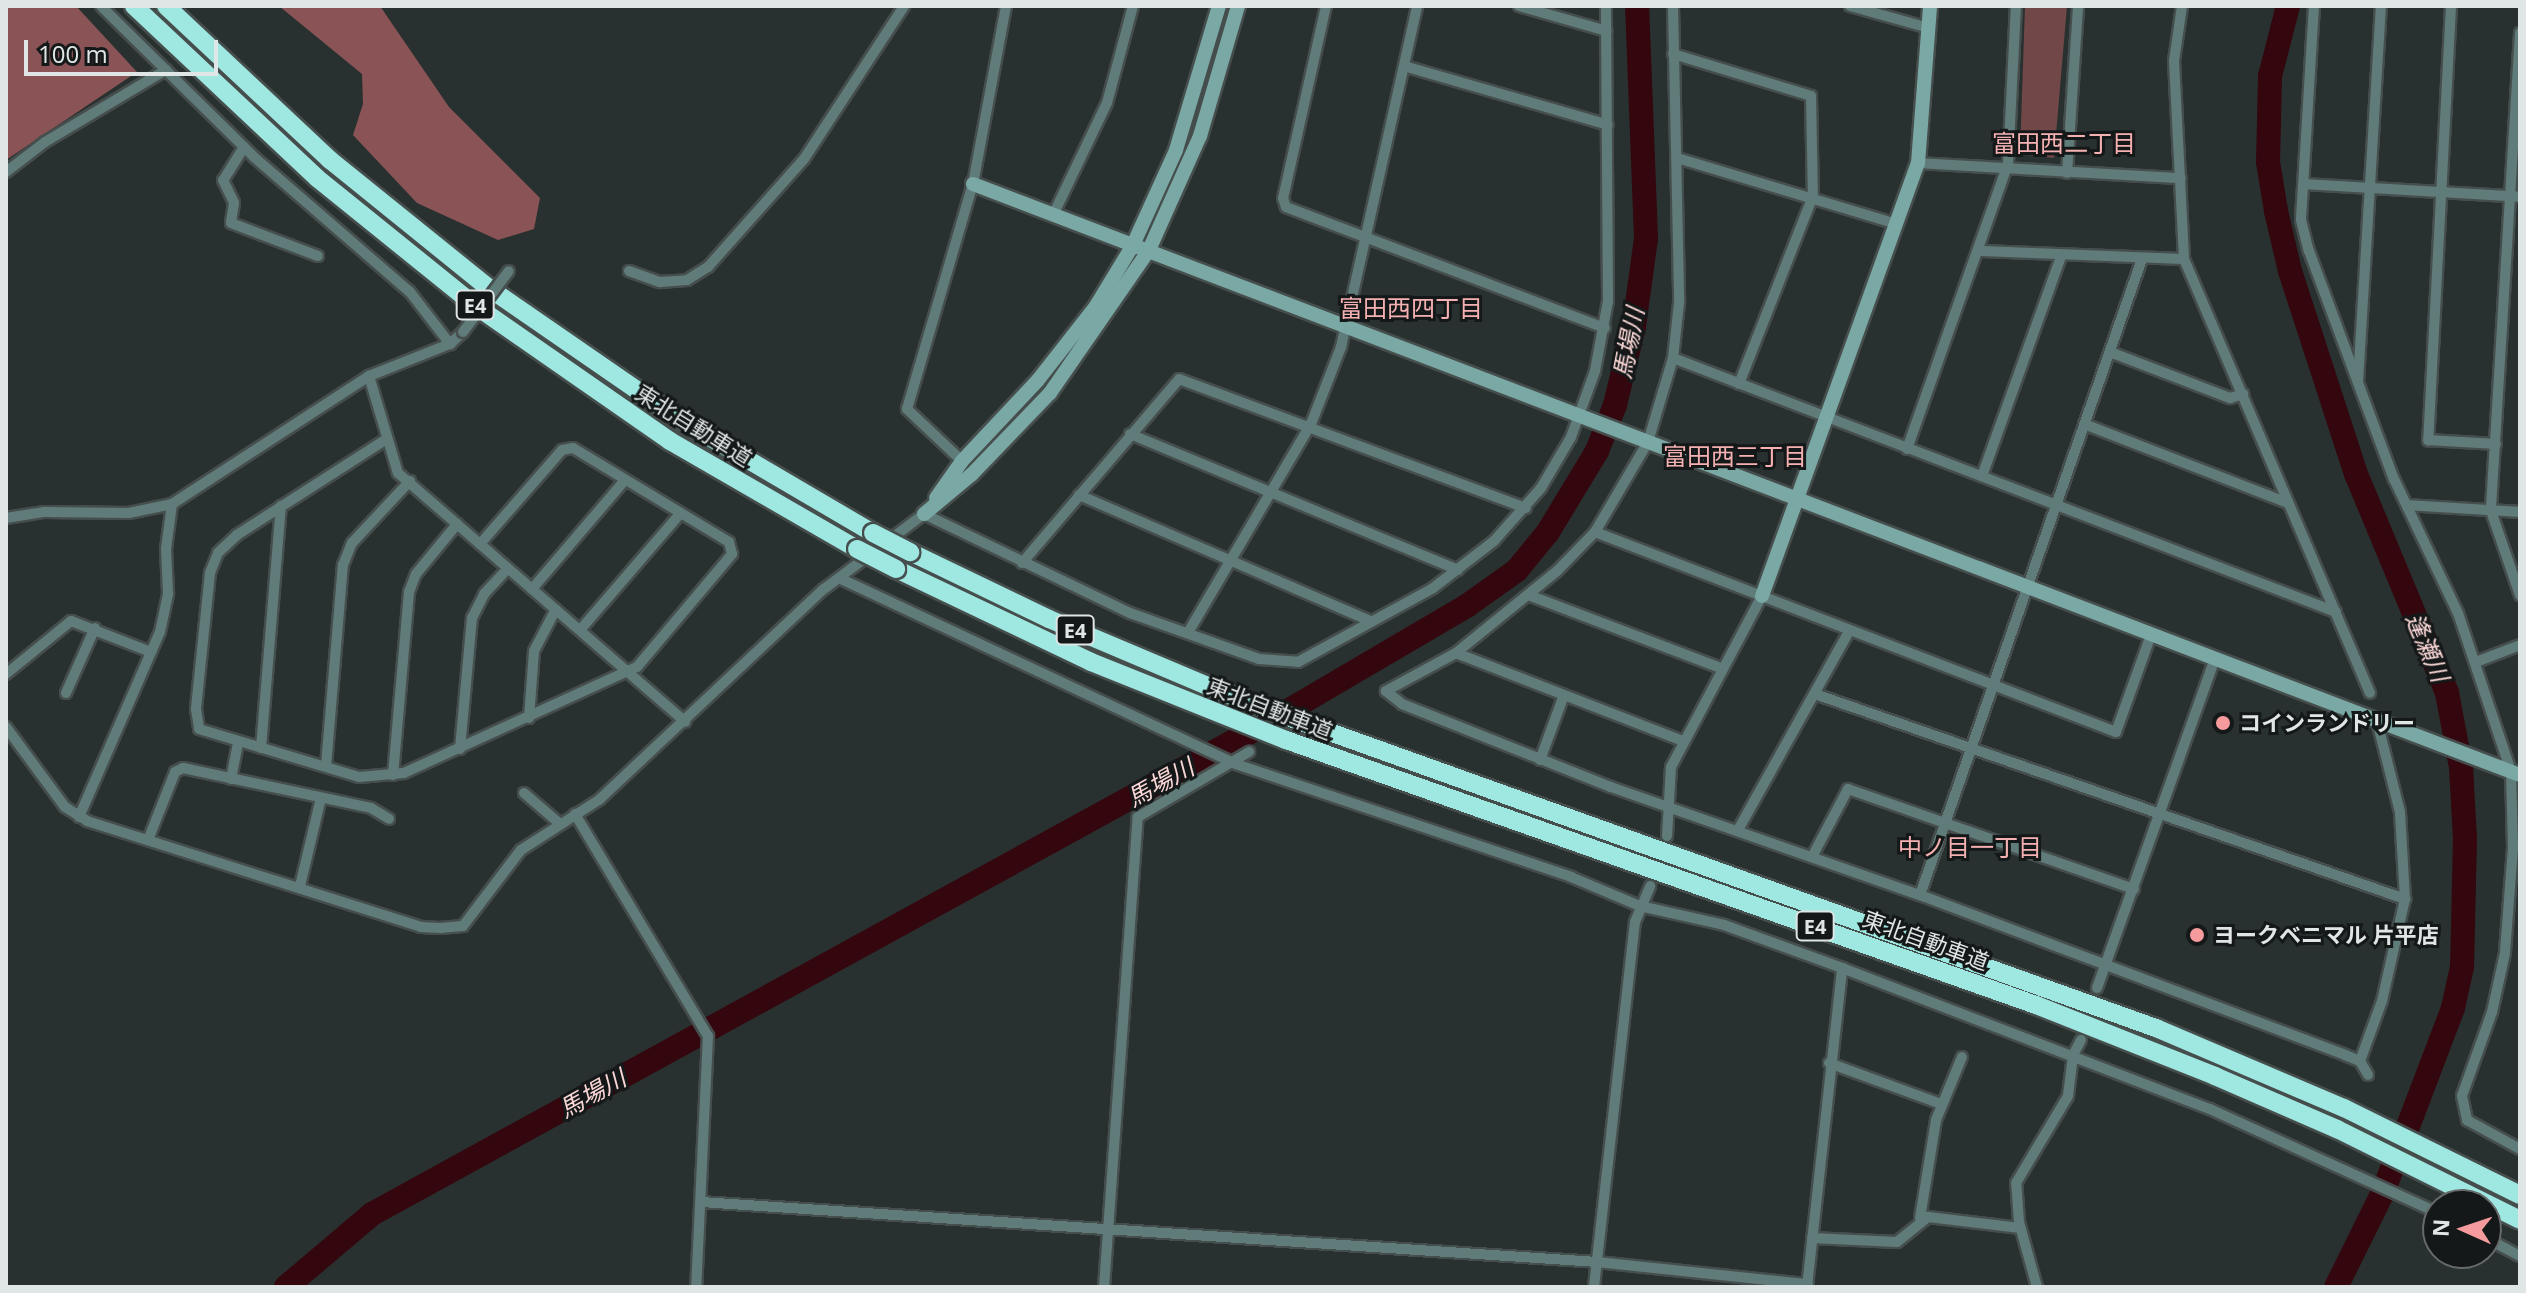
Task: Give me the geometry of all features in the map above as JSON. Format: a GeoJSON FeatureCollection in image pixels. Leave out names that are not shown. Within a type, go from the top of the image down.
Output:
{"type":"FeatureCollection","features":[{"type":"Feature","properties":{"kind":"highway","name":"東北自動車道"},"geometry":{"type":"LineString","coordinates":[[134,6],[317,178],[473,304],[670,441],[896,569],[1041,639],[1220,715],[2036,1005],[2337,1129],[2520,1220]]}},
{"type":"Feature","properties":{"kind":"highway","name":"東北自動車道"},"geometry":{"type":"LineString","coordinates":[[166,6],[330,160],[486,286],[677,418],[910,552],[1049,619],[1243,701],[2042,985],[2344,1108],[2520,1195]]}},
{"type":"Feature","properties":{"kind":"street"},"geometry":{"type":"LineString","coordinates":[[101,6],[244,147],[410,292],[450,344]]}},
{"type":"Feature","properties":{"kind":"street"},"geometry":{"type":"LineString","coordinates":[[629,271],[660,282],[687,280],[708,267],[804,159],[904,6]]}},
{"type":"Feature","properties":{"kind":"street"},"geometry":{"type":"LineString","coordinates":[[962,461],[907,409],[973,184],[1006,6]]}},
{"type":"Feature","properties":{"kind":"street"},"geometry":{"type":"LineString","coordinates":[[1053,215],[1107,103],[1133,6]]}},
{"type":"Feature","properties":{"kind":"street"},"geometry":{"type":"LineString","coordinates":[[924,514],[962,461],[1038,380],[1096,306],[1133,245],[1176,150],[1219,6]]}},
{"type":"Feature","properties":{"kind":"street"},"geometry":{"type":"LineString","coordinates":[[6,727],[65,807],[79,817],[421,927],[463,926],[521,850],[600,799],[839,578],[972,474],[1050,393],[1149,250],[1200,136],[1238,6]]}},
{"type":"Feature","properties":{"kind":"street"},"geometry":{"type":"LineString","coordinates":[[1326,6],[1283,198],[1286,207],[1605,328]]}},
{"type":"Feature","properties":{"kind":"street"},"geometry":{"type":"LineString","coordinates":[[1189,631],[1311,424],[1347,327],[1417,6]]}},
{"type":"Feature","properties":{"kind":"street"},"geometry":{"type":"LineString","coordinates":[[1519,6],[1607,31]]}},
{"type":"Feature","properties":{"kind":"street"},"geometry":{"type":"LineString","coordinates":[[924,514],[1130,613],[1288,665],[1372,622],[1458,570],[1526,508],[1582,417],[1605,328],[1610,266],[1606,6]]}},
{"type":"Feature","properties":{"kind":"street"},"geometry":{"type":"LineString","coordinates":[[1673,6],[1679,303],[1673,358],[1643,440],[1595,532],[1531,596],[1456,653],[1386,691],[1402,704],[1540,760],[1670,809],[1920,895],[2360,1061],[2368,1075]]}},
{"type":"Feature","properties":{"kind":"street"},"geometry":{"type":"LineString","coordinates":[[1850,6],[1929,28]]}},
{"type":"Feature","properties":{"kind":"street"},"geometry":{"type":"LineString","coordinates":[[1667,836],[1671,767],[1762,596],[1918,163],[1930,6]]}},
{"type":"Feature","properties":{"kind":"street"},"geometry":{"type":"LineString","coordinates":[[1907,449],[1981,251],[2006,169],[2016,6]]}},
{"type":"Feature","properties":{"kind":"street"},"geometry":{"type":"LineString","coordinates":[[2067,173],[2078,6]]}},
{"type":"Feature","properties":{"kind":"street"},"geometry":{"type":"LineString","coordinates":[[2182,6],[2174,61],[2184,259],[2370,693]]}},
{"type":"Feature","properties":{"kind":"street"},"geometry":{"type":"LineString","coordinates":[[2314,6],[2301,220],[2309,251],[2358,387],[2476,662],[2511,772],[2513,848],[2505,953],[2492,1012],[2462,1096],[2467,1120],[2520,1149]]}},
{"type":"Feature","properties":{"kind":"street"},"geometry":{"type":"LineString","coordinates":[[2358,387],[2381,6]]}},
{"type":"Feature","properties":{"kind":"street"},"geometry":{"type":"LineString","coordinates":[[2451,6],[2428,440],[2496,444]]}},
{"type":"Feature","properties":{"kind":"street"},"geometry":{"type":"LineString","coordinates":[[2520,33],[2516,197],[2491,511],[2520,595]]}},
{"type":"Feature","properties":{"kind":"street"},"geometry":{"type":"LineString","coordinates":[[1673,54],[1811,96],[1813,196],[1739,384]]}},
{"type":"Feature","properties":{"kind":"street"},"geometry":{"type":"LineString","coordinates":[[1404,66],[1608,125]]}},
{"type":"Feature","properties":{"kind":"street"},"geometry":{"type":"LineString","coordinates":[[6,172],[45,142],[166,70]]}},
{"type":"Feature","properties":{"kind":"street"},"geometry":{"type":"LineString","coordinates":[[244,147],[223,180],[234,203],[231,223],[318,256]]}},
{"type":"Feature","properties":{"kind":"street"},"geometry":{"type":"LineString","coordinates":[[1677,158],[1813,196],[1894,223]]}},
{"type":"Feature","properties":{"kind":"street"},"geometry":{"type":"LineString","coordinates":[[1918,163],[2181,178]]}},
{"type":"Feature","properties":{"kind":"street"},"geometry":{"type":"LineString","coordinates":[[973,184],[2511,772]]}},
{"type":"Feature","properties":{"kind":"street"},"geometry":{"type":"LineString","coordinates":[[2304,184],[2516,197]]}},
{"type":"Feature","properties":{"kind":"street"},"geometry":{"type":"LineString","coordinates":[[1981,251],[2184,259]]}},
{"type":"Feature","properties":{"kind":"street"},"geometry":{"type":"LineString","coordinates":[[1982,476],[2061,256]]}},
{"type":"Feature","properties":{"kind":"street"},"geometry":{"type":"LineString","coordinates":[[1920,895],[2142,259]]}},
{"type":"Feature","properties":{"kind":"street"},"geometry":{"type":"LineString","coordinates":[[6,518],[45,512],[129,513],[172,504],[369,376],[450,344],[463,332],[509,271]]}},
{"type":"Feature","properties":{"kind":"street"},"geometry":{"type":"LineString","coordinates":[[2506,293],[2520,294]]}},
{"type":"Feature","properties":{"kind":"street"},"geometry":{"type":"LineString","coordinates":[[2110,352],[2230,398],[2243,394]]}},
{"type":"Feature","properties":{"kind":"street"},"geometry":{"type":"LineString","coordinates":[[1673,358],[2336,612]]}},
{"type":"Feature","properties":{"kind":"street"},"geometry":{"type":"LineString","coordinates":[[369,376],[385,440],[398,473],[685,722]]}},
{"type":"Feature","properties":{"kind":"street"},"geometry":{"type":"LineString","coordinates":[[1022,563],[1171,383],[1184,378],[1526,508]]}},
{"type":"Feature","properties":{"kind":"street"},"geometry":{"type":"LineString","coordinates":[[2084,424],[2288,503]]}},
{"type":"Feature","properties":{"kind":"street"},"geometry":{"type":"LineString","coordinates":[[1130,434],[1458,570]]}},
{"type":"Feature","properties":{"kind":"street"},"geometry":{"type":"LineString","coordinates":[[385,440],[226,543],[210,573],[195,724],[205,735],[359,777],[393,775],[460,749],[628,672],[732,554],[729,542],[573,448],[562,450],[480,544]]}},
{"type":"Feature","properties":{"kind":"street"},"geometry":{"type":"LineString","coordinates":[[532,589],[625,480]]}},
{"type":"Feature","properties":{"kind":"street"},"geometry":{"type":"LineString","coordinates":[[326,766],[343,565],[352,543],[410,481]]}},
{"type":"Feature","properties":{"kind":"street"},"geometry":{"type":"LineString","coordinates":[[1079,495],[1231,558],[1372,622]]}},
{"type":"Feature","properties":{"kind":"street"},"geometry":{"type":"LineString","coordinates":[[79,817],[151,652],[168,598],[166,549],[172,504]]}},
{"type":"Feature","properties":{"kind":"street"},"geometry":{"type":"LineString","coordinates":[[2407,505],[2520,512]]}},
{"type":"Feature","properties":{"kind":"street"},"geometry":{"type":"LineString","coordinates":[[261,748],[281,506]]}},
{"type":"Feature","properties":{"kind":"street"},"geometry":{"type":"LineString","coordinates":[[581,629],[680,514]]}},
{"type":"Feature","properties":{"kind":"street"},"geometry":{"type":"LineString","coordinates":[[393,775],[409,592],[416,574],[457,524]]}},
{"type":"Feature","properties":{"kind":"street"},"geometry":{"type":"LineString","coordinates":[[1595,532],[2116,732],[2151,635]]}},
{"type":"Feature","properties":{"kind":"street"},"geometry":{"type":"LineString","coordinates":[[460,749],[472,618],[484,594],[507,569]]}},
{"type":"Feature","properties":{"kind":"street"},"geometry":{"type":"LineString","coordinates":[[839,578],[1220,758],[1571,877],[1640,906],[1724,925],[1842,968],[2210,1109],[2422,1206]]}},
{"type":"Feature","properties":{"kind":"street"},"geometry":{"type":"LineString","coordinates":[[1531,596],[1723,669]]}},
{"type":"Feature","properties":{"kind":"street"},"geometry":{"type":"LineString","coordinates":[[529,718],[534,651],[556,609]]}},
{"type":"Feature","properties":{"kind":"street"},"geometry":{"type":"LineString","coordinates":[[6,674],[64,623],[79,621],[151,652]]}},
{"type":"Feature","properties":{"kind":"street"},"geometry":{"type":"LineString","coordinates":[[66,693],[95,628]]}},
{"type":"Feature","properties":{"kind":"street"},"geometry":{"type":"LineString","coordinates":[[1738,830],[1849,631]]}},
{"type":"Feature","properties":{"kind":"street"},"geometry":{"type":"LineString","coordinates":[[2476,662],[2520,645]]}},
{"type":"Feature","properties":{"kind":"street"},"geometry":{"type":"LineString","coordinates":[[1456,653],[1683,741]]}},
{"type":"Feature","properties":{"kind":"street"},"geometry":{"type":"LineString","coordinates":[[2097,988],[2215,659]]}},
{"type":"Feature","properties":{"kind":"street"},"geometry":{"type":"LineString","coordinates":[[1815,694],[2405,899]]}},
{"type":"Feature","properties":{"kind":"street"},"geometry":{"type":"LineString","coordinates":[[1540,760],[1564,695]]}},
{"type":"Feature","properties":{"kind":"street"},"geometry":{"type":"LineString","coordinates":[[2360,1061],[2382,1001],[2405,899],[2400,812],[2377,721]]}},
{"type":"Feature","properties":{"kind":"street"},"geometry":{"type":"LineString","coordinates":[[231,779],[238,743]]}},
{"type":"Feature","properties":{"kind":"street"},"geometry":{"type":"LineString","coordinates":[[1104,1287],[1138,817],[1236,764],[1249,752]]}},
{"type":"Feature","properties":{"kind":"street"},"geometry":{"type":"LineString","coordinates":[[148,840],[175,772],[183,768],[371,808],[389,819]]}},
{"type":"Feature","properties":{"kind":"street"},"geometry":{"type":"LineString","coordinates":[[1812,857],[1848,789],[2134,889]]}},
{"type":"Feature","properties":{"kind":"street"},"geometry":{"type":"LineString","coordinates":[[524,793],[560,824]]}},
{"type":"Feature","properties":{"kind":"street"},"geometry":{"type":"LineString","coordinates":[[300,886],[321,798]]}},
{"type":"Feature","properties":{"kind":"street"},"geometry":{"type":"LineString","coordinates":[[575,814],[708,1036],[696,1287]]}},
{"type":"Feature","properties":{"kind":"street"},"geometry":{"type":"LineString","coordinates":[[1594,1287],[1640,906],[1650,886]]}},
{"type":"Feature","properties":{"kind":"street"},"geometry":{"type":"LineString","coordinates":[[701,1202],[1597,1262],[1807,1286],[1829,1063],[1842,968]]}},
{"type":"Feature","properties":{"kind":"street"},"geometry":{"type":"LineString","coordinates":[[2037,1287],[2020,1228],[2016,1183],[2068,1096],[2073,1055],[2081,1040]]}},
{"type":"Feature","properties":{"kind":"street"},"geometry":{"type":"LineString","coordinates":[[1812,1238],[1897,1242],[1920,1218],[1941,1104],[1962,1057]]}},
{"type":"Feature","properties":{"kind":"street"},"geometry":{"type":"LineString","coordinates":[[1829,1063],[1941,1104]]}},
{"type":"Feature","properties":{"kind":"street"},"geometry":{"type":"LineString","coordinates":[[1920,1218],[2020,1228]]}},
{"type":"Feature","properties":{"kind":"street"},"geometry":{"type":"LineString","coordinates":[[2502,1246],[2520,1256]]}},
{"type":"Feature","properties":{"kind":"shaded area"},"geometry":{"type":"Polygon","coordinates":[[[6,6],[76,6],[137,72],[6,160],[6,6]]]}},
{"type":"Feature","properties":{"kind":"shaded area"},"geometry":{"type":"Polygon","coordinates":[[[279,6],[380,6],[449,107],[540,198],[534,229],[498,240],[417,203],[353,135],[363,104],[362,74],[279,6]]]}},
{"type":"Feature","properties":{"kind":"shaded area"},"geometry":{"type":"Polygon","coordinates":[[[2025,6],[2067,6],[2054,158],[2020,154],[2025,6]]]}},
{"type":"Feature","properties":{"kind":"waterway","name":"馬場川"},"geometry":{"type":"LineString","coordinates":[[286,1287],[372,1214],[1274,719],[1468,605],[1517,570],[1548,532],[1597,451],[1615,405],[1634,326],[1646,238],[1637,6]]}},
{"type":"Feature","properties":{"kind":"waterway","name":"逢瀬川"},"geometry":{"type":"LineString","coordinates":[[2288,6],[2270,76],[2268,162],[2276,211],[2290,271],[2356,474],[2447,693],[2461,767],[2465,838],[2462,967],[2453,1008],[2384,1190],[2336,1287]]}},
{"type":"Feature","properties":{"kind":"place","name":"コインランドリー"},"geometry":{"type":"Point","coordinates":[2223,723]}},
{"type":"Feature","properties":{"kind":"place","name":"ヨークベニマル 片平店"},"geometry":{"type":"Point","coordinates":[2197,935]}},
{"type":"Feature","properties":{"kind":"district","name":"富田西二丁目"},"geometry":{"type":"Point","coordinates":[2064,143]}},
{"type":"Feature","properties":{"kind":"district","name":"富田西四丁目"},"geometry":{"type":"Point","coordinates":[1411,308]}},
{"type":"Feature","properties":{"kind":"district","name":"富田西三丁目"},"geometry":{"type":"Point","coordinates":[1735,456]}},
{"type":"Feature","properties":{"kind":"district","name":"中ノ目一丁目"},"geometry":{"type":"Point","coordinates":[1970,847]}}]}
